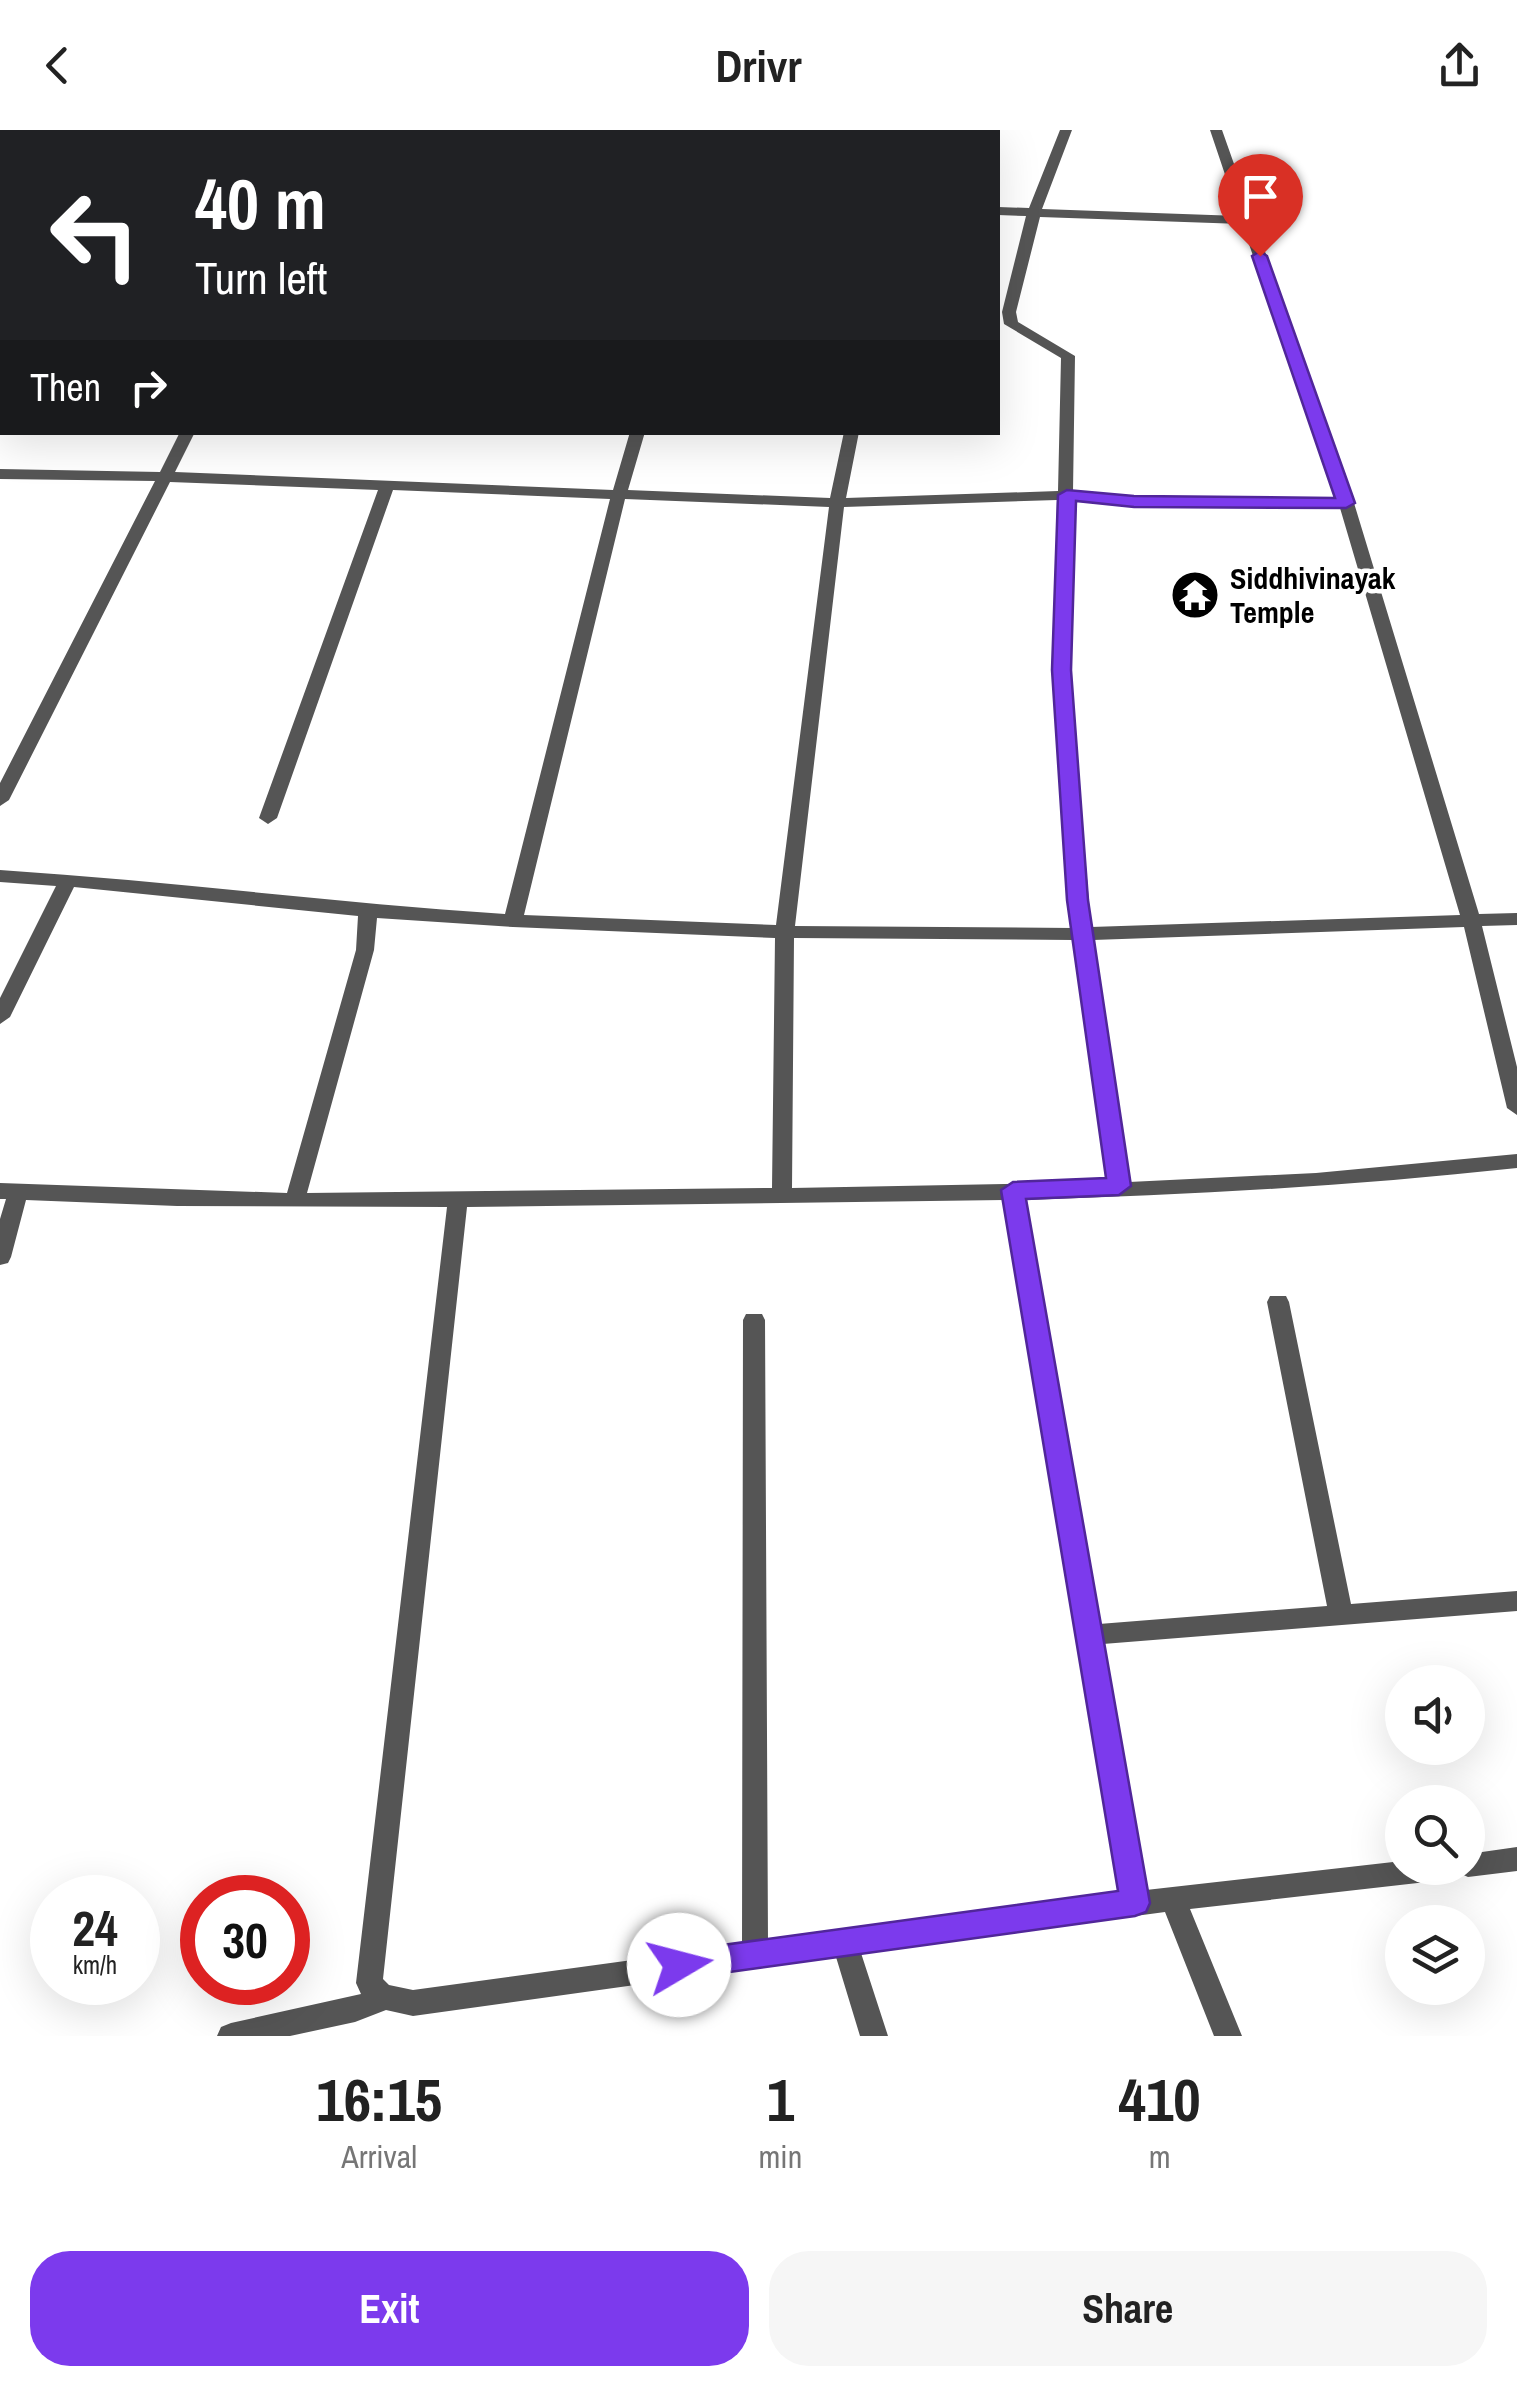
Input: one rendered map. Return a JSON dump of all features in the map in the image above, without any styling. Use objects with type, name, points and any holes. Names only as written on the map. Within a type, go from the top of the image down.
[{"type":"street","points":[[1066,130],[1034,212],[1009,312],[1011,324],[1068,356],[1062,670],[1082,934],[1119,1186]]},
{"type":"street","points":[[1216,130],[1346,503],[1472,923],[1517,1108]]},
{"type":"street","points":[[1000,211],[1247,220]]},
{"type":"street","points":[[0,800],[187,435]]},
{"type":"street","points":[[513,921],[637,435]]},
{"type":"street","points":[[782,1195],[785,932],[837,503],[851,435]]},
{"type":"street","points":[[0,474],[837,503],[1067,495],[1134,501],[1346,503]]},
{"type":"street","points":[[268,818],[386,485]]},
{"type":"street","points":[[0,876],[134,885],[368,911],[785,932],[1082,934],[1517,919]]},
{"type":"street","points":[[0,1017],[67,883]]},
{"type":"street","points":[[296,1200],[365,950],[368,911]]},
{"type":"street","points":[[0,1258],[9,1192],[162,1201],[782,1195],[1397,1176],[1517,1161]]},
{"type":"street","points":[[1013,1190],[1135,1903]]},
{"type":"street","points":[[458,1198],[370,1982],[374,1991],[413,2004],[844,1941],[1385,1875]]},
{"type":"street","points":[[1278,1302],[1341,1614]]},
{"type":"street","points":[[754,1320],[755,1954]]},
{"type":"street","points":[[1090,1635],[1517,1601]]},
{"type":"street","points":[[1485,1862],[1517,1858]]},
{"type":"street","points":[[1173,1900],[1228,2036]]},
{"type":"street","points":[[844,1941],[874,2036]]},
{"type":"street","points":[[231,2036],[355,2009],[386,1998]]},
{"type":"place","name":"Siddhivinayak Temple","points":[[1195,595]]},
{"type":"route","points":[[679,1965],[1135,1903],[1013,1190],[1119,1186],[1078,900],[1062,670],[1067,495],[1134,501],[1346,503],[1260,256]]}]
